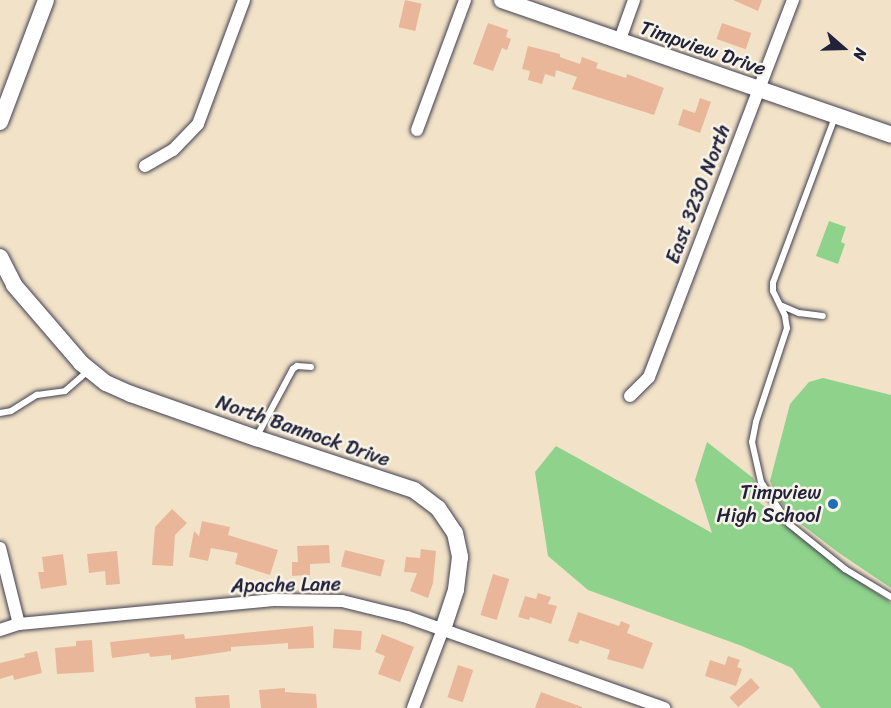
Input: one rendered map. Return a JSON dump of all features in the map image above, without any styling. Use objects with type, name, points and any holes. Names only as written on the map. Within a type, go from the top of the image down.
[{"type":"street","points":[[0,122],[46,0]]},
{"type":"street","points":[[144,166],[173,150],[198,124],[244,0]]},
{"type":"street","points":[[417,130],[465,0]]},
{"type":"street","name":"Timpview Drive","points":[[502,0],[891,134]]},
{"type":"street","points":[[620,42],[634,0]]},
{"type":"street","name":"East 3230 North","points":[[630,396],[649,377],[793,0]]},
{"type":"street","name":"North Bannock Drive","points":[[0,257],[14,285],[89,370],[106,383],[256,438],[414,490],[438,508],[454,533],[460,557],[456,590],[413,708]]},
{"type":"street","points":[[0,548],[19,624]]},
{"type":"street","name":"Apache Lane","points":[[0,630],[19,624],[274,600],[342,601],[372,607],[443,629],[664,708]]},
{"type":"lane","points":[[835,116],[773,283],[773,291],[788,328],[756,422],[752,442],[761,482],[789,524],[845,569],[891,597]]},
{"type":"lane","points":[[779,305],[799,314],[823,316]]},
{"type":"lane","points":[[256,438],[292,369],[297,366],[311,367]]},
{"type":"lane","points":[[0,413],[11,411],[37,395],[65,391],[89,370]]},
{"type":"green space","points":[[829,221],[846,227],[841,242],[845,244],[838,264],[816,256]]},
{"type":"green space","name":"Timpview High School","points":[[823,378],[891,395],[891,588],[839,553],[792,517],[780,501],[770,481],[790,404],[809,382]]},
{"type":"green space","points":[[707,442],[753,478],[759,490],[758,501],[842,570],[891,603],[891,708],[821,708],[792,668],[742,646],[588,590],[548,556],[535,472],[556,446],[712,533],[695,480]]},
{"type":"building","points":[[405,0],[422,4],[415,31],[399,27]]},
{"type":"building","points":[[733,0],[762,0],[758,11]]},
{"type":"building","points":[[488,23],[508,30],[506,37],[511,39],[507,50],[502,48],[493,71],[473,64]]},
{"type":"building","points":[[722,23],[751,33],[746,49],[716,39]]},
{"type":"building","points":[[528,46],[560,54],[560,57],[580,64],[582,57],[598,63],[596,68],[626,78],[627,74],[664,88],[654,115],[572,89],[577,77],[556,70],[555,77],[545,74],[542,84],[528,80],[530,71],[522,69]]},
{"type":"building","points":[[700,98],[711,102],[700,133],[678,125],[683,109],[695,113]]},
{"type":"building","points":[[172,509],[187,523],[175,535],[173,566],[152,565],[155,527]]},
{"type":"building","points":[[202,521],[230,527],[228,535],[278,550],[270,575],[235,564],[238,553],[211,548],[208,561],[189,557],[194,531],[199,536]]},
{"type":"building","points":[[329,545],[330,563],[310,564],[310,575],[292,576],[292,562],[298,562],[297,546]]},
{"type":"building","points":[[421,549],[436,551],[433,583],[428,598],[410,591],[417,573],[404,572],[406,557],[420,558]]},
{"type":"building","points":[[345,550],[385,560],[381,576],[341,566]]},
{"type":"building","points":[[117,551],[120,584],[106,585],[105,571],[89,573],[87,554]]},
{"type":"building","points":[[63,554],[67,585],[41,589],[38,572],[44,572],[42,557]]},
{"type":"building","points":[[493,574],[509,579],[497,620],[480,615]]},
{"type":"building","points":[[538,593],[551,597],[548,604],[557,606],[551,624],[530,617],[529,620],[518,617],[525,596],[536,599]]},
{"type":"building","points":[[578,612],[619,626],[621,621],[630,625],[627,633],[653,643],[643,669],[607,659],[610,650],[580,640],[578,644],[568,641]]},
{"type":"building","points":[[313,626],[314,648],[288,649],[288,643],[231,647],[231,651],[171,660],[171,655],[150,657],[149,653],[112,658],[110,642],[184,634],[185,639]]},
{"type":"building","points":[[334,629],[362,631],[361,650],[333,648]]},
{"type":"building","points":[[382,634],[414,647],[400,682],[378,674],[385,656],[375,652]]},
{"type":"building","points":[[92,640],[94,672],[57,674],[55,648],[76,646],[76,641]]},
{"type":"building","points":[[37,651],[42,673],[14,680],[13,675],[0,679],[0,663],[25,657],[24,654]]},
{"type":"building","points":[[728,656],[740,660],[737,667],[742,669],[736,686],[705,676],[710,660],[725,665]]},
{"type":"building","points":[[458,665],[473,670],[463,702],[447,697]]},
{"type":"building","points":[[751,678],[760,688],[738,707],[729,697]]},
{"type":"building","points":[[285,688],[285,692],[316,694],[317,708],[261,708],[259,690]]},
{"type":"building","points":[[541,692],[582,707],[582,708],[535,708]]},
{"type":"building","points":[[229,695],[230,708],[196,708],[195,697]]},
{"type":"place","name":"Timpview High School","points":[[833,504]]}]
